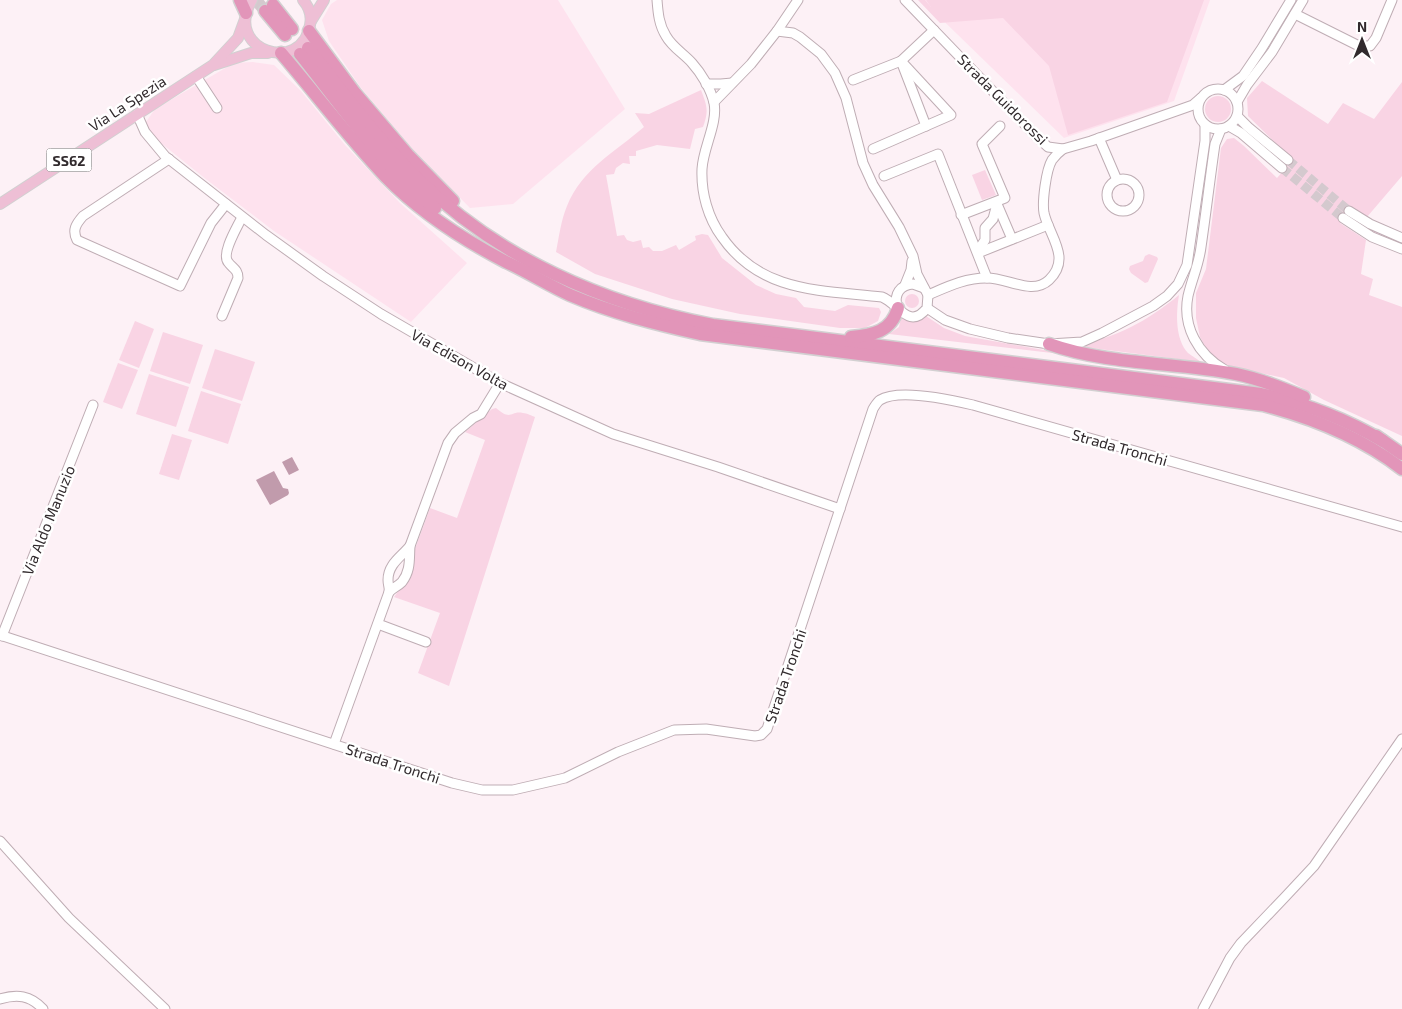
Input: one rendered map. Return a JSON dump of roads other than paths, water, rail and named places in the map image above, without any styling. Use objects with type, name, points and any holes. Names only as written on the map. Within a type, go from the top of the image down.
[{"type":"highway","points":[[240,0],[246,16]]},
{"type":"highway","points":[[269,8],[288,32]]},
{"type":"highway","points":[[310,27],[356,92],[408,155],[478,224],[486,235]]},
{"type":"highway","points":[[507,262],[482,245],[432,205],[407,182],[378,151],[304,51],[416,177],[446,205],[486,235],[550,272],[618,301],[689,320],[763,331],[1261,394],[1293,401],[1324,411],[1383,441]]},
{"type":"highway","points":[[276,53],[388,178],[454,234],[570,294],[590,302],[645,322],[700,334],[1263,405],[1323,424],[1358,441],[1402,469]]},
{"type":"highway","points":[[763,331],[850,337],[867,336],[889,326],[893,321],[897,307]]},
{"type":"highway","points":[[1049,344],[1058,349],[1234,374],[1260,380],[1355,419],[1402,454]]},
{"type":"main road","name":"Via La Spezia","points":[[0,204],[213,65],[238,38],[252,0]]},
{"type":"main road","points":[[303,0],[310,12],[310,27]]},
{"type":"main road","name":"Via La Spezia","points":[[213,65],[251,53],[290,51],[305,40],[324,0]]},
{"type":"main road","points":[[246,16],[246,28],[255,44],[276,53]]},
{"type":"street","points":[[657,0],[660,24],[667,38],[693,64],[706,84],[714,102],[714,118],[704,158],[703,182],[706,202],[714,227],[728,246],[755,271],[783,283],[882,297],[892,302],[904,315],[909,316],[919,315],[927,308]]},
{"type":"street","points":[[714,102],[751,64],[798,0]]},
{"type":"street","name":"Strada Guidorossi","points":[[906,0],[1048,147],[1062,149],[1099,138],[1193,105],[1201,98]]},
{"type":"street","points":[[1224,90],[1243,76],[1291,0]]},
{"type":"street","points":[[1234,374],[1218,366],[1202,352],[1192,336],[1187,313],[1189,293],[1201,250],[1215,146],[1225,128],[1237,116],[1238,102],[1247,85],[1272,52],[1303,0]]},
{"type":"street","points":[[1295,14],[1359,46],[1370,46],[1376,38],[1392,0]]},
{"type":"street","points":[[787,17],[793,32],[821,54],[835,73],[846,98],[863,163],[873,185],[899,227],[913,256],[917,274],[926,292],[927,308]]},
{"type":"street","points":[[853,80],[901,61],[934,30]]},
{"type":"street","points":[[777,31],[793,32]]},
{"type":"street","points":[[873,149],[951,115],[901,61]]},
{"type":"street","points":[[901,61],[926,126]]},
{"type":"street","points":[[196,76],[217,108]]},
{"type":"street","points":[[706,84],[732,83]]},
{"type":"street","points":[[1238,102],[1224,90],[1211,90],[1201,98],[1198,110],[1199,115],[1205,125],[1210,128],[1225,128],[1241,133],[1282,168]]},
{"type":"street","name":"Strada Guidorossi","points":[[1175,111],[1199,115]]},
{"type":"street","name":"Via Edison Volta","points":[[137,114],[145,132],[169,159],[242,217],[323,276],[381,314],[500,383],[613,434],[718,467],[840,509]]},
{"type":"street","points":[[1237,116],[1246,126],[1288,160]]},
{"type":"street","points":[[927,308],[945,320],[970,329],[1049,344],[1082,342],[1153,306],[1167,296],[1178,284],[1187,265],[1205,142],[1205,125]]},
{"type":"street","points":[[961,215],[1004,198],[982,144],[1000,126]]},
{"type":"street","points":[[1099,138],[1118,180]]},
{"type":"street","points":[[926,292],[966,280],[987,278],[1014,282],[1028,287],[1040,286],[1049,280],[1055,272],[1059,259],[1059,248],[1048,224],[1043,200],[1050,164],[1062,149]]},
{"type":"street","points":[[884,176],[938,154],[987,278]]},
{"type":"street","points":[[169,159],[83,216],[76,223],[74,230],[77,240],[180,286],[211,223],[226,204]]},
{"type":"street","points":[[997,202],[1012,239]]},
{"type":"street","points":[[978,253],[985,240],[985,228],[993,219],[997,202]]},
{"type":"street","points":[[1350,211],[1370,224],[1402,238]]},
{"type":"street","points":[[222,316],[238,278],[236,270],[227,261],[226,252],[242,217]]},
{"type":"street","points":[[1343,218],[1372,237],[1402,248]]},
{"type":"street","points":[[978,253],[1048,224]]},
{"type":"street","points":[[882,297],[898,292],[905,285],[911,270],[913,256]]},
{"type":"street","points":[[905,285],[917,284],[926,292]]},
{"type":"street","points":[[897,307],[896,299],[898,292]]},
{"type":"street","points":[[389,592],[401,582],[407,572],[410,563],[410,546],[449,441],[468,422],[481,414],[500,383]]},
{"type":"street","name":"Strada Tronchi","points":[[1,636],[452,783],[491,791],[514,790],[565,778],[618,752],[674,730],[706,729],[755,736],[761,735],[767,729],[872,409],[879,400],[888,397],[915,395],[972,405],[1402,527]]},
{"type":"street","name":"Via Aldo Manuzio","points":[[1,636],[93,405]]},
{"type":"street","points":[[334,744],[389,592],[390,568],[395,560],[410,546]]},
{"type":"street","points":[[378,624],[426,642]]},
{"type":"street","points":[[1203,1009],[1230,958],[1241,943],[1314,866],[1402,740]]},
{"type":"street","points":[[0,841],[69,918],[165,1009]]},
{"type":"street","points":[[0,999],[14,995],[35,1000],[42,1009]]},
{"type":"tunnel","points":[[256,0],[265,11]]},
{"type":"tunnel","points":[[1288,160],[1349,211]]},
{"type":"tunnel","points":[[1282,168],[1343,218]]}]
